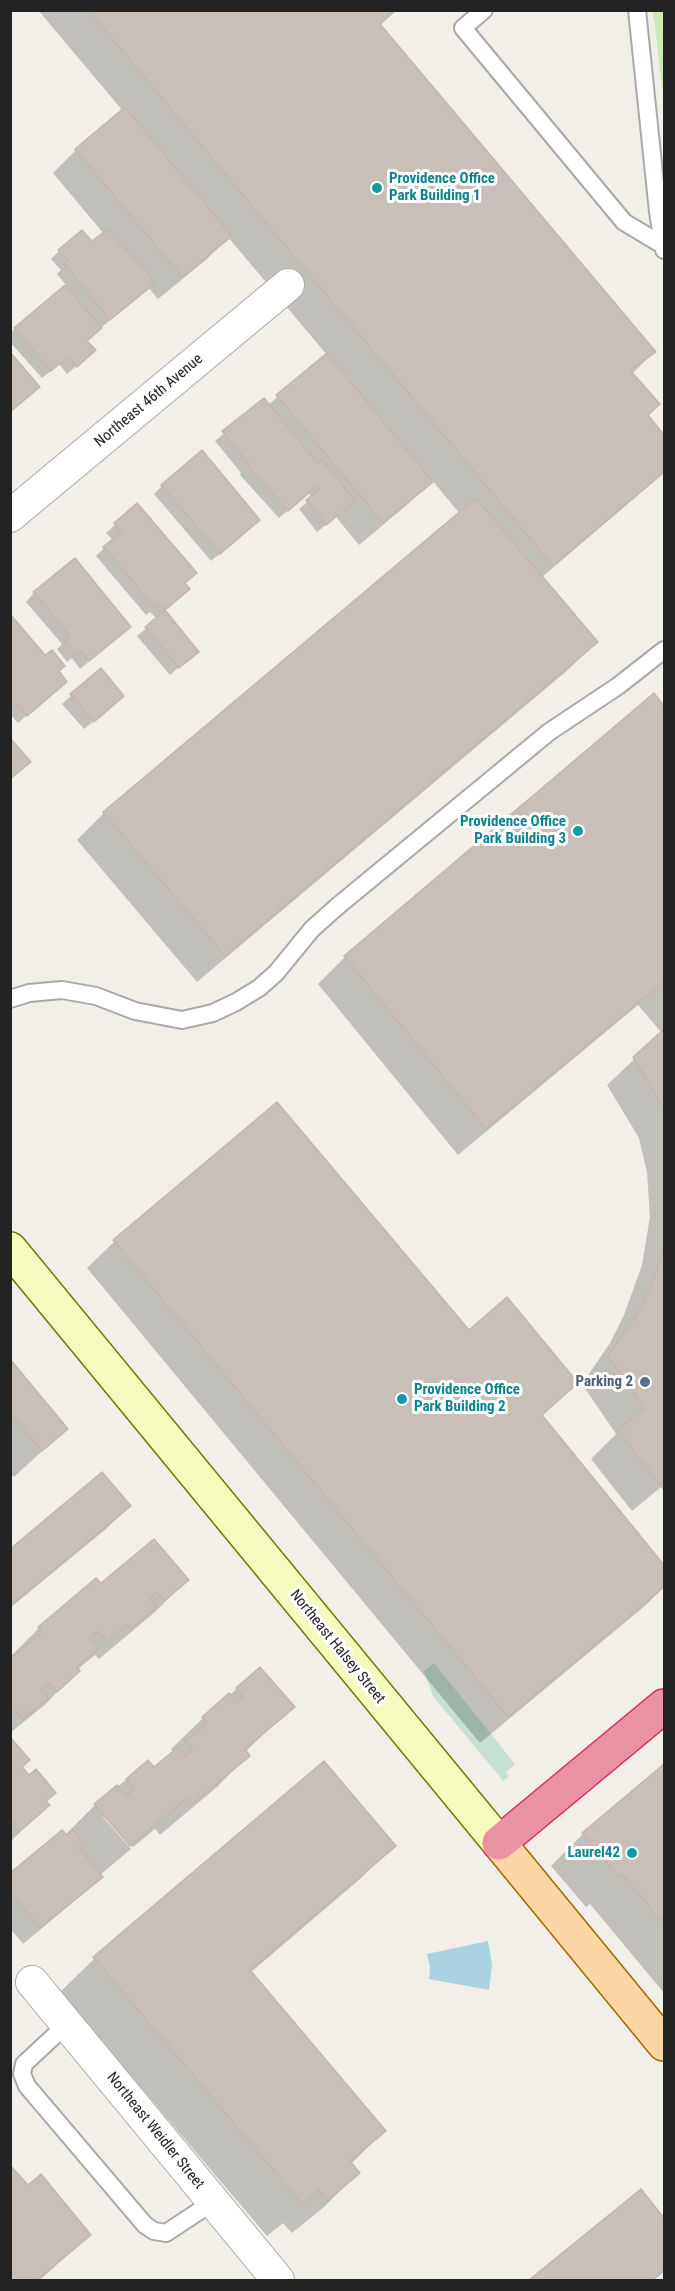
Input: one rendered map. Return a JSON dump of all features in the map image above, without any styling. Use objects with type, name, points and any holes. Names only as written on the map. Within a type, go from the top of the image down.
[{"type":"highway","points":[[499,1843],[664,1706]]},
{"type":"main road","name":"Northeast Halsey Street","points":[[10,1249],[663,2040]]},
{"type":"street","name":"Northeast 46th Avenue","points":[[10,516],[288,285]]},
{"type":"street","name":"Northeast Weidler Street","points":[[32,1982],[278,2280]]},
{"type":"lane","points":[[484,10],[463,28],[624,222],[664,248]]},
{"type":"lane","points":[[637,10],[658,212],[664,248]]},
{"type":"lane","points":[[10,999],[29,993],[62,990],[96,996],[153,1015],[182,1020],[213,1013],[236,1002],[276,974],[321,921],[540,740],[618,686],[664,650]]},
{"type":"lane","points":[[67,2024],[24,2064],[22,2074],[27,2086],[145,2225],[154,2231],[166,2233],[213,2202]]},
{"type":"green space","points":[[653,11],[664,11],[664,103]]},
{"type":"green space","points":[[434,1663],[515,1764],[506,1772],[509,1776],[503,1781],[433,1696],[424,1671]]},
{"type":"water","points":[[488,1941],[492,1965],[489,1990],[429,1979],[430,1967],[427,1954]]},
{"type":"building","name":"Providence Office Park Building 1","points":[[88,10],[396,10],[380,24],[656,352],[630,370],[660,404],[648,415],[664,435],[664,472],[553,566]]},
{"type":"building","points":[[125,107],[232,236],[182,277],[75,149]]},
{"type":"building","points":[[108,229],[154,281],[154,284],[110,320],[64,264],[68,261],[58,250],[82,230],[92,241]]},
{"type":"building","points":[[65,285],[102,328],[87,341],[96,350],[77,367],[68,357],[51,371],[14,328]]},
{"type":"building","points":[[10,352],[40,387],[10,412]]},
{"type":"building","points":[[327,353],[433,482],[383,523],[276,395]]},
{"type":"building","points":[[264,398],[318,463],[322,460],[355,501],[326,525],[306,500],[320,489],[317,486],[288,511],[247,465],[249,464],[222,431]]},
{"type":"building","points":[[202,450],[260,520],[220,554],[161,485]]},
{"type":"building","points":[[476,498],[598,642],[225,956],[103,812]]},
{"type":"building","points":[[137,503],[197,573],[185,583],[190,589],[165,610],[159,604],[155,607],[103,547],[121,532],[114,523]]},
{"type":"building","points":[[75,558],[131,627],[89,661],[81,651],[76,655],[64,640],[69,635],[33,592]]},
{"type":"building","points":[[165,610],[199,652],[179,668],[145,627]]},
{"type":"building","points":[[10,614],[45,655],[52,650],[65,666],[59,671],[67,682],[27,716],[18,705],[16,707],[10,701]]},
{"type":"building","points":[[101,668],[124,696],[94,722],[70,694]]},
{"type":"building","name":"Providence Office Park Building 3","points":[[654,693],[664,706],[664,981],[486,1129],[344,956]]},
{"type":"building","points":[[10,738],[31,762],[10,779]]},
{"type":"building","points":[[664,1029],[664,1109],[633,1057]]},
{"type":"building","name":"Providence Office Park Building 2","points":[[277,1102],[469,1330],[507,1297],[578,1383],[542,1415],[664,1565],[664,1587],[508,1717],[113,1240]]},
{"type":"building","name":"Parking 2","points":[[664,1248],[664,1481],[660,1485],[618,1430],[644,1408],[608,1356],[637,1314],[651,1287]]},
{"type":"building","points":[[10,1359],[68,1429],[42,1451],[10,1413]]},
{"type":"building","points":[[102,1472],[131,1506],[10,1606],[10,1549]]},
{"type":"building","points":[[154,1539],[189,1580],[164,1601],[157,1592],[150,1598],[157,1607],[131,1629],[128,1624],[107,1642],[98,1631],[90,1638],[99,1648],[77,1667],[80,1671],[57,1692],[49,1683],[41,1689],[48,1698],[23,1719],[10,1705],[10,1659],[42,1632],[38,1627],[96,1578],[101,1583]]},
{"type":"building","points":[[260,1667],[295,1707],[245,1749],[250,1756],[192,1804],[187,1798],[130,1846],[94,1804],[117,1785],[126,1796],[134,1789],[126,1779],[148,1760],[154,1767],[178,1747],[186,1756],[193,1750],[185,1741],[207,1723],[202,1717],[229,1693],[237,1702],[243,1697],[236,1688]]},
{"type":"building","points":[[10,1737],[30,1760],[22,1767],[29,1775],[36,1769],[56,1793],[46,1801],[50,1805],[19,1832],[13,1825],[16,1823],[10,1817]]},
{"type":"building","points":[[324,1761],[396,1846],[250,1970],[386,2131],[350,2161],[360,2173],[327,2201],[318,2190],[302,2204],[93,1957]]},
{"type":"building","name":"Laurel42","points":[[664,1764],[664,1924],[622,1874],[619,1877],[582,1833]]},
{"type":"building","points":[[62,1830],[67,1835],[73,1830],[84,1843],[79,1848],[103,1877],[40,1928],[10,1892],[10,1873]]},
{"type":"building","points":[[10,2165],[28,2185],[41,2174],[91,2235],[37,2280],[10,2280]]},
{"type":"building","points":[[641,2189],[664,2218],[664,2270],[651,2280],[529,2280]]},
{"type":"place","name":"Providence Office Park Building 1","points":[[377,188]]},
{"type":"place","name":"Providence Office Park Building 3","points":[[578,831]]},
{"type":"place","name":"Parking 2","points":[[645,1382]]},
{"type":"place","name":"Providence Office Park Building 2","points":[[402,1399]]},
{"type":"place","name":"Laurel42","points":[[632,1853]]}]
